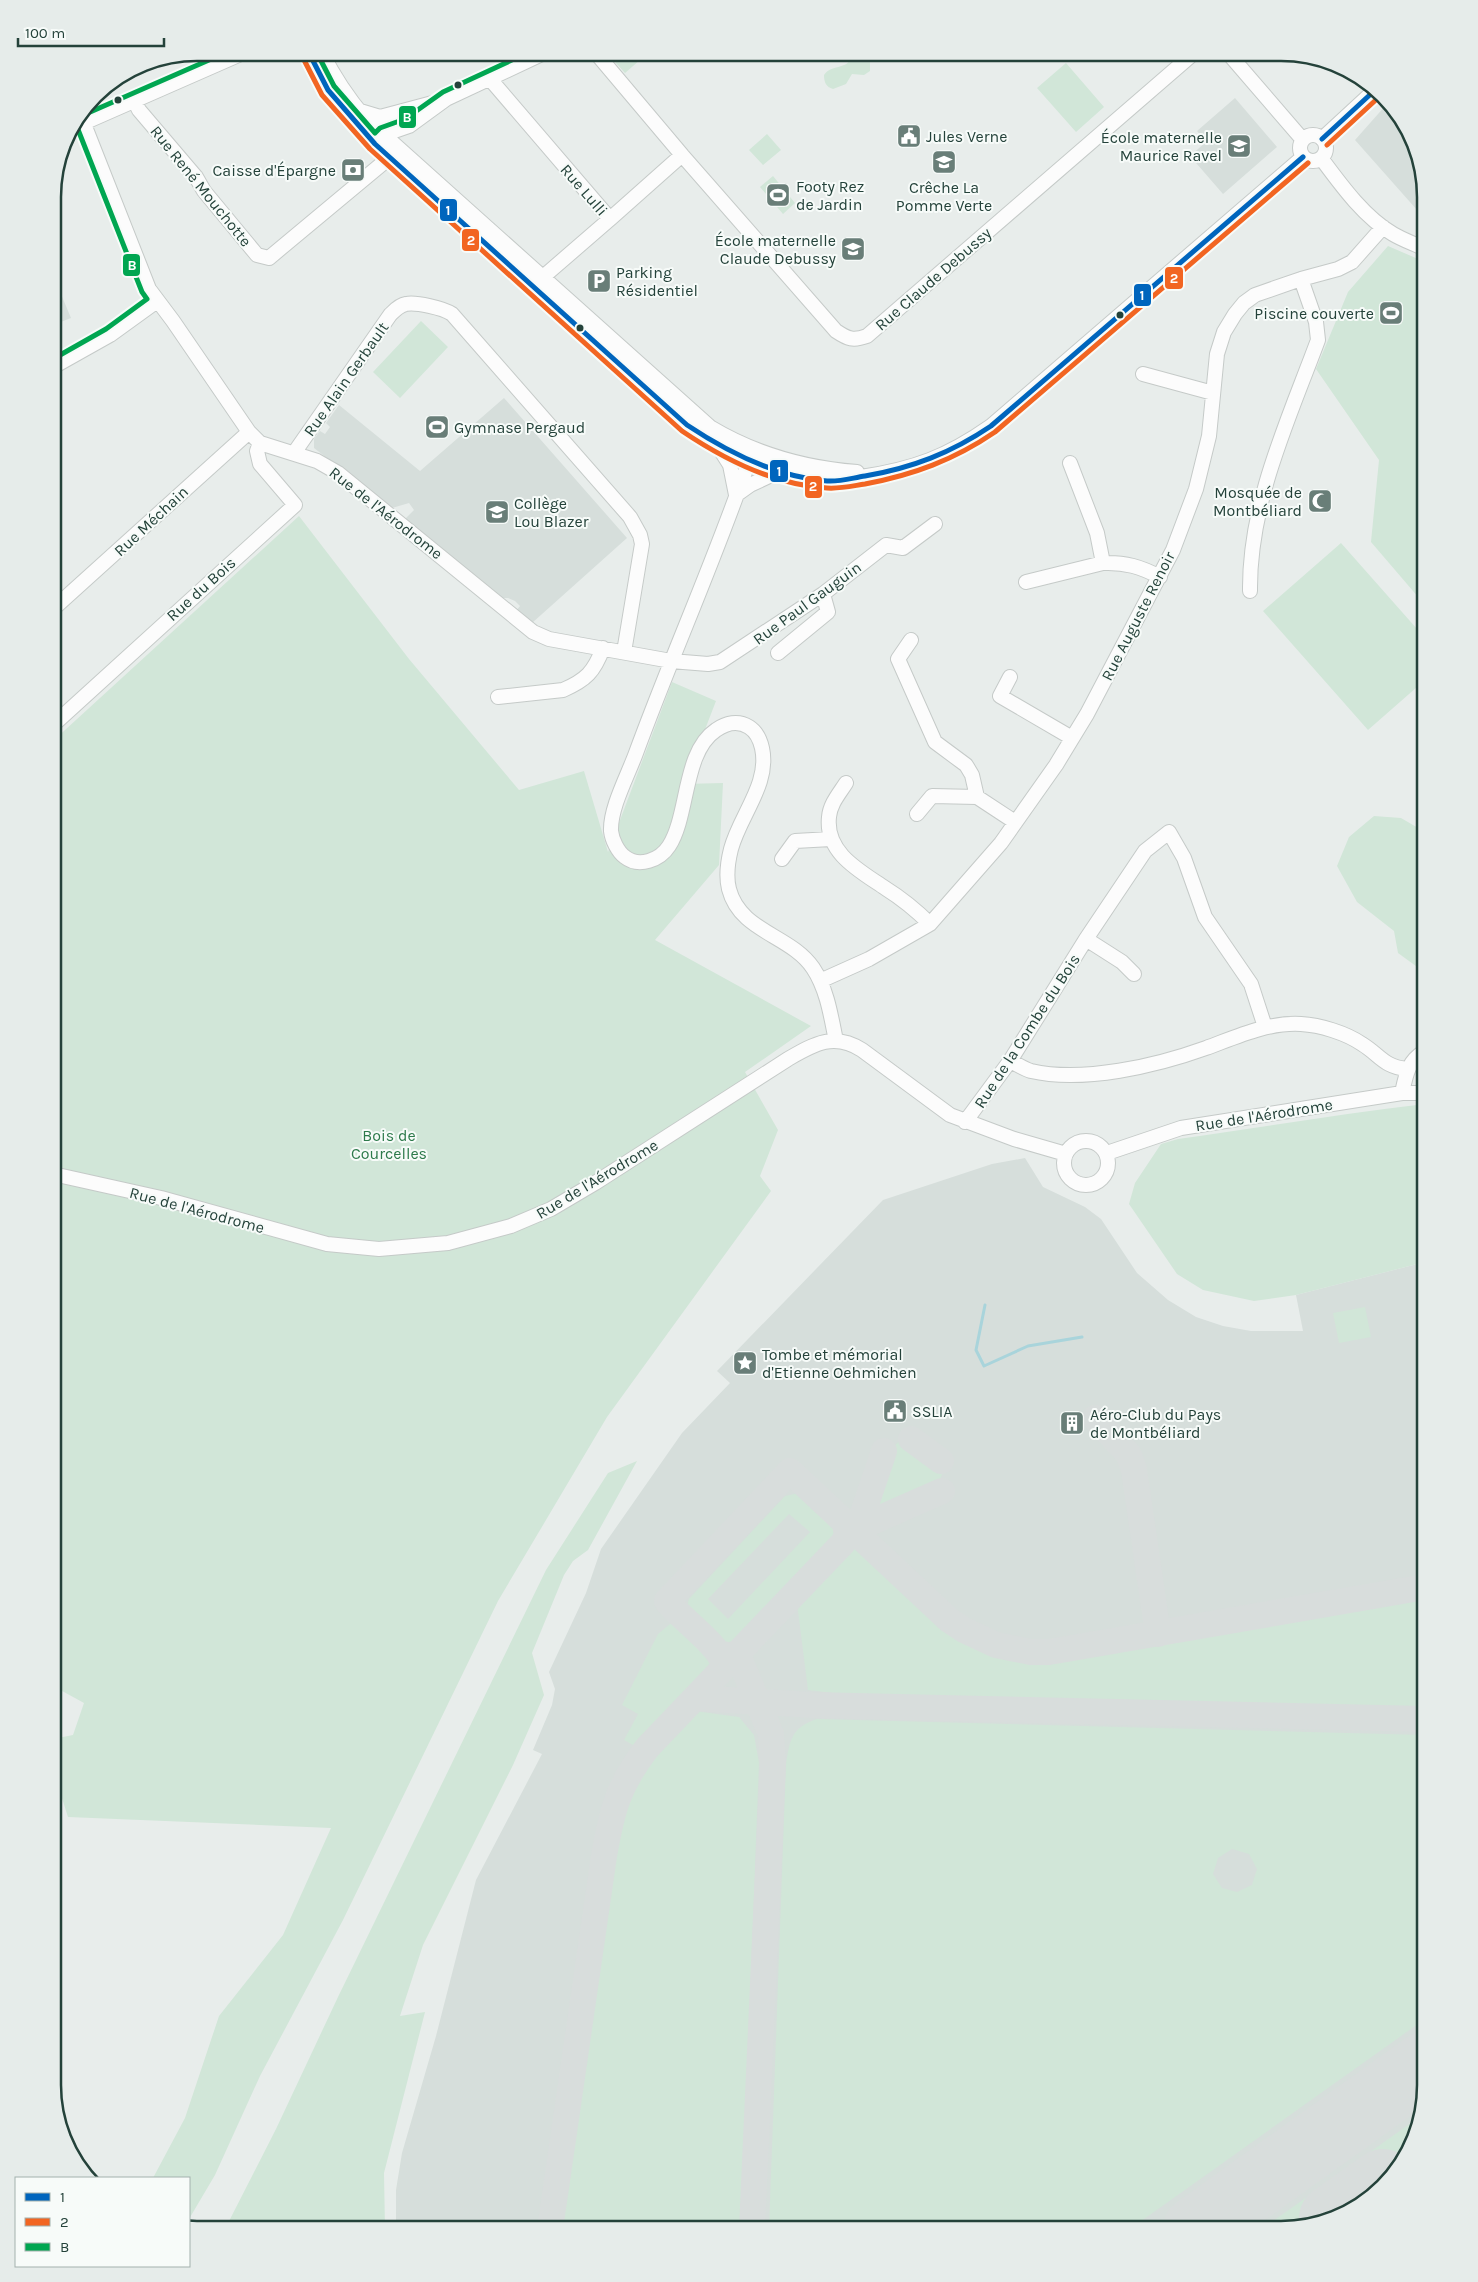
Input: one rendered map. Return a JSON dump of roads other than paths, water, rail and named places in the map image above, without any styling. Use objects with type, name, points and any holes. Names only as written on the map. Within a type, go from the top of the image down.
[{"type":"street","points":[[82,124],[221,62]]},
{"type":"street","points":[[312,62],[340,106],[379,140],[409,158],[710,427],[780,471],[806,479],[830,482],[912,468],[963,446],[991,426],[1303,157]]},
{"type":"street","points":[[327,62],[332,73],[360,111],[390,158],[687,425],[715,443],[751,454],[830,470],[881,474]]},
{"type":"street","points":[[379,140],[410,126],[446,100],[525,62]]},
{"type":"street","name":"Rue Claude Debussy","points":[[604,62],[836,331],[847,339],[855,340],[867,336],[1184,62]]},
{"type":"street","points":[[1236,62],[1303,140]]},
{"type":"street","name":"Rue Lulli","points":[[490,79],[610,219],[686,159]]},
{"type":"street","points":[[1322,139],[1370,94]]},
{"type":"street","points":[[360,111],[380,117],[427,103],[446,100]]},
{"type":"street","name":"Rue René Mouchotte","points":[[135,102],[257,255],[269,258],[390,158]]},
{"type":"street","points":[[379,140],[395,114]]},
{"type":"street","points":[[409,158],[406,139],[410,126]]},
{"type":"street","points":[[79,129],[149,289],[249,432],[260,444]]},
{"type":"street","points":[[1303,157],[1300,146],[1303,140],[1310,136],[1322,139]]},
{"type":"street","points":[[1303,157],[1314,161],[1321,158],[1325,151],[1322,139]]},
{"type":"street","points":[[1321,158],[1364,210],[1394,235],[1417,245]]},
{"type":"street","points":[[543,277],[610,219]]},
{"type":"street","name":"Rue Auguste Renoir","points":[[820,981],[869,959],[930,924],[1001,843],[1056,765],[1087,714],[1173,550],[1196,489],[1209,436],[1218,354],[1224,332],[1234,314],[1244,303],[1255,296],[1301,279],[1338,270],[1352,262],[1383,227]]},
{"type":"street","points":[[1250,591],[1253,540],[1262,496],[1318,340],[1316,322],[1301,279]]},
{"type":"street","points":[[62,362],[110,334],[157,301]]},
{"type":"street","name":"Rue Alain Gerbault","points":[[294,453],[390,316],[399,306],[407,304],[444,309],[452,314],[630,517],[640,535],[642,544],[624,652]]},
{"type":"street","points":[[1144,374],[1213,392]]},
{"type":"street","name":"Rue Méchain","points":[[62,601],[249,432]]},
{"type":"street","points":[[715,443],[730,465],[736,495]]},
{"type":"street","name":"Rue de l'Aérodrome","points":[[260,444],[317,461],[338,473],[533,632],[549,639],[671,661]]},
{"type":"street","name":"Rue du Bois","points":[[62,717],[295,505],[260,464],[257,451],[260,444]]},
{"type":"street","points":[[751,454],[652,708],[617,805],[611,832],[622,856],[633,862],[646,862],[658,856],[669,848],[696,756],[703,740],[725,724],[736,722],[747,726],[756,733],[764,761],[761,780],[732,845],[728,862],[729,889],[744,916],[804,958],[812,967],[825,992],[836,1041]]},
{"type":"street","points":[[1070,463],[1097,533],[1103,563]]},
{"type":"street","points":[[736,495],[750,485],[780,471]]},
{"type":"street","name":"Rue Paul Gauguin","points":[[671,661],[708,664],[720,662],[823,594],[886,545],[904,548],[935,524]]},
{"type":"street","points":[[1026,582],[1103,563],[1123,562],[1145,569],[1160,577]]},
{"type":"street","points":[[778,653],[828,612],[823,594]]},
{"type":"street","points":[[911,640],[898,658],[935,742],[966,765],[972,775],[977,797]]},
{"type":"street","points":[[498,697],[563,690],[572,686],[582,680],[595,667],[603,648]]},
{"type":"street","points":[[1010,677],[1000,696],[1072,738]]},
{"type":"street","points":[[846,783],[833,802],[829,817],[831,839],[845,859],[894,894],[930,924]]},
{"type":"street","points":[[917,814],[932,796],[977,797],[1016,822]]},
{"type":"street","name":"Rue de la Combe du Bois","points":[[965,1122],[1010,1061],[1086,939],[1145,851],[1168,832],[1184,858],[1205,917],[1250,984],[1265,1027]]},
{"type":"street","points":[[782,859],[795,840],[831,839]]},
{"type":"street","name":"Rue de la Combe du Bois","points":[[1086,939],[1122,962],[1134,974]]},
{"type":"street","points":[[1010,1061],[1029,1070],[1047,1073],[1084,1074],[1140,1066],[1184,1056],[1265,1027],[1301,1024],[1331,1030],[1361,1043],[1393,1068],[1407,1069]]},
{"type":"street","name":"Rue de l'Aérodrome","points":[[61,1176],[161,1198],[326,1244],[379,1250],[448,1243],[492,1233],[550,1209],[603,1178],[788,1059],[816,1044],[836,1041],[852,1043],[939,1108],[965,1122],[1066,1154]]},
{"type":"street","points":[[1402,1093],[1407,1069],[1417,1057]]},
{"type":"street","name":"Rue de l'Aérodrome","points":[[1107,1153],[1182,1128],[1402,1093],[1417,1093]]},
{"type":"street","points":[[1083,1140],[1097,1143],[1107,1153],[1108,1168],[1105,1175],[1100,1180],[1087,1185],[1075,1182],[1066,1173],[1064,1160],[1066,1154],[1070,1148],[1083,1140]]},
{"type":"waterway","points":[[985,1305],[976,1350],[984,1366],[1028,1346],[1082,1337]]},
{"type":"place","name":"Jules Verne","points":[[909,136]]},
{"type":"place","name":"École maternelle Maurice Ravel","points":[[1239,146]]},
{"type":"place","name":"Crêche La Pomme Verte","points":[[944,162]]},
{"type":"place","name":"Caisse d'Épargne","points":[[353,170]]},
{"type":"place","name":"Footy Rez de Jardin","points":[[778,195]]},
{"type":"place","name":"École maternelle Claude Debussy","points":[[853,249]]},
{"type":"place","name":"Parking Résidentiel","points":[[599,281]]},
{"type":"place","name":"Piscine couverte","points":[[1391,313]]},
{"type":"place","name":"Gymnase Pergaud","points":[[437,427]]},
{"type":"place","name":"Mosquée de Montbéliard","points":[[1320,501]]},
{"type":"place","name":"Collège Lou Blazer","points":[[497,512]]},
{"type":"place","name":"Tombe et mémorial d'Etienne Oehmichen","points":[[745,1363]]},
{"type":"place","name":"SSLIA","points":[[895,1411]]},
{"type":"place","name":"Aéro-Club du Pays de Montbéliard","points":[[1072,1423]]},
{"type":"park label","name":"Bois de Courcelles","points":[[389,1144]]}]
